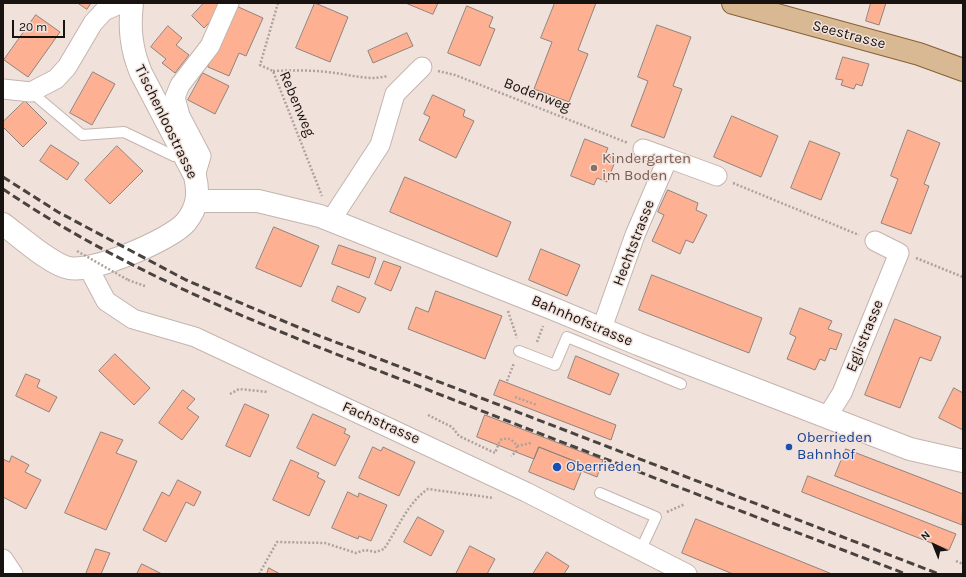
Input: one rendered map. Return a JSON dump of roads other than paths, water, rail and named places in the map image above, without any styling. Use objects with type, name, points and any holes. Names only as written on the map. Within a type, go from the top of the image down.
[{"type":"main road","name":"Seestrasse","points":[[733,3],[919,54],[963,70]]},
{"type":"street","points":[[3,89],[31,92],[56,79],[67,67],[93,23],[104,11],[122,3]]},
{"type":"street","name":"Tischenloostrasse","points":[[3,224],[57,264],[68,268],[82,259],[126,255],[166,237],[178,230],[186,221],[197,201],[198,187],[195,176],[141,73],[134,56],[130,21],[132,3]]},
{"type":"street","points":[[195,176],[200,156],[180,116],[175,97],[180,85],[210,46],[230,3]]},
{"type":"street","points":[[331,220],[380,144],[395,94],[422,67]]},
{"type":"street","points":[[643,149],[717,176]]},
{"type":"street","name":"Hechtstrasse","points":[[602,328],[635,235],[668,158]]},
{"type":"street","name":"Bahnhofstrasse","points":[[197,201],[258,201],[331,220],[910,449],[963,461]]},
{"type":"street","name":"Eglistrasse","points":[[827,417],[842,393],[905,255],[875,241]]},
{"type":"street","name":"Fachstrasse","points":[[82,259],[106,301],[133,319],[195,337],[422,441],[641,549],[687,574]]},
{"type":"street","points":[[3,559],[13,574]]},
{"type":"lane","points":[[31,92],[82,135],[124,132],[174,156],[183,152]]},
{"type":"lane","points":[[519,351],[555,366],[567,337],[681,384]]},
{"type":"lane","points":[[600,493],[656,517],[641,549]]},
{"type":"railway","points":[[3,177],[58,212],[186,280],[312,333],[939,574]]},
{"type":"railway","points":[[3,189],[53,221],[104,250],[157,277],[266,326],[906,574]]},
{"type":"place","name":"Kindergarten im Boden","points":[[594,168]]},
{"type":"place","name":"Oberrieden Bahnhof","points":[[789,447]]},
{"type":"place","name":"Oberrieden","points":[[557,467]]}]
